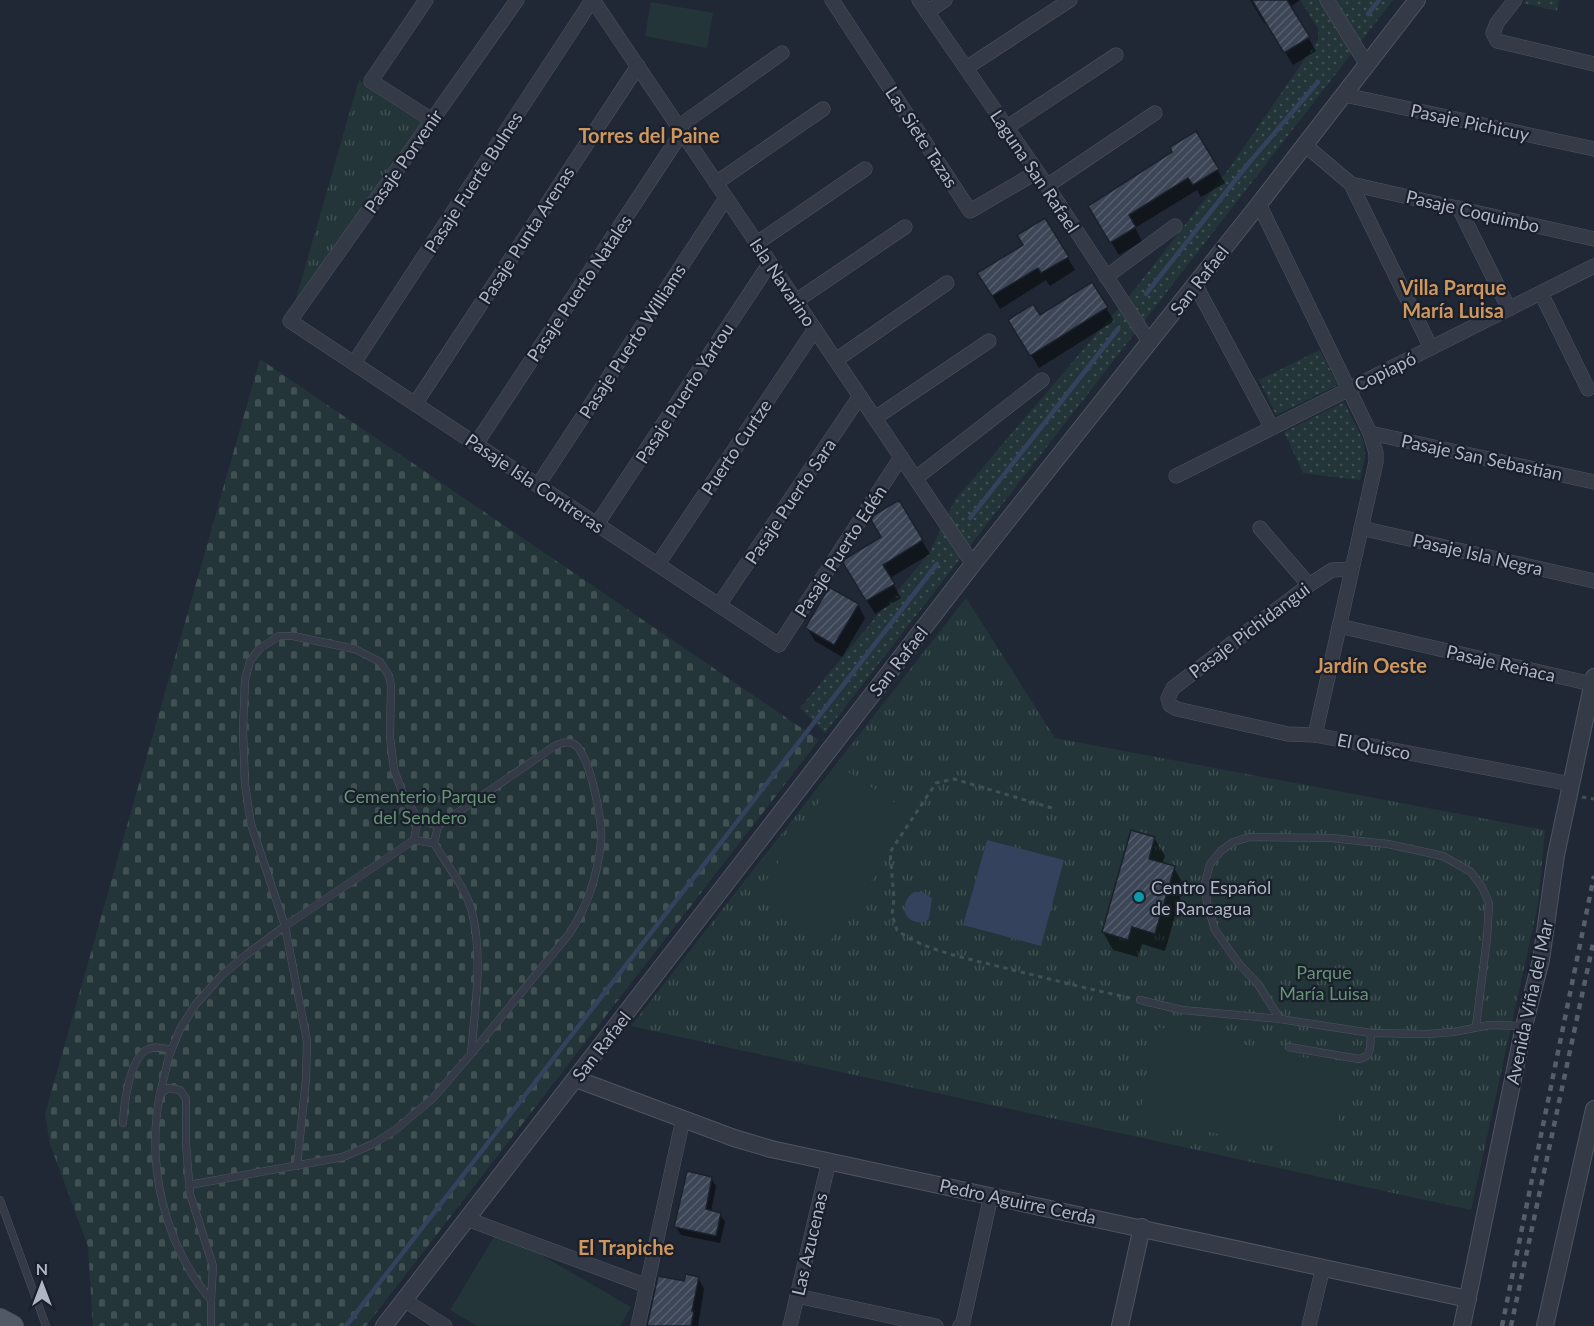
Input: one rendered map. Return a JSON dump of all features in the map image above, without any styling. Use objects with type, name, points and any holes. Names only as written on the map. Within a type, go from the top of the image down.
[{"type":"main road","points":[[0,1319],[13,1326]]},
{"type":"street","points":[[426,0],[371,81],[432,120]]},
{"type":"street","name":"Pasaje Porvenir","points":[[290,321],[517,0]]},
{"type":"street","name":"Las Siete Tazas","points":[[832,0],[970,211],[1037,172]]},
{"type":"street","points":[[923,6],[945,0]]},
{"type":"street","points":[[966,68],[1070,0]]},
{"type":"street","points":[[1327,0],[1367,65]]},
{"type":"street","name":"San Rafael","points":[[384,1326],[973,564],[1150,343],[1417,0]]},
{"type":"street","points":[[1515,0],[1492,33],[1497,41],[1594,64]]},
{"type":"street","name":"Isla Navarino","points":[[597,2],[680,130],[973,564]]},
{"type":"street","name":"Pasaje Fuerte Bulnes","points":[[354,363],[597,2]]},
{"type":"street","name":"Laguna San Rafael","points":[[923,6],[1047,186],[1150,343]]},
{"type":"street","points":[[680,130],[782,53]]},
{"type":"street","points":[[1006,128],[1116,55]]},
{"type":"street","name":"Pasaje Punta Arenas","points":[[415,404],[638,66]]},
{"type":"street","name":"Pasaje Pichicuy","points":[[1345,94],[1594,149]]},
{"type":"street","points":[[716,183],[823,109]]},
{"type":"street","points":[[1047,186],[1155,113]]},
{"type":"street","name":"Pasaje Puerto Natales","points":[[476,444],[680,130]]},
{"type":"street","points":[[1305,145],[1351,184],[1431,348]]},
{"type":"street","points":[[757,243],[865,170]]},
{"type":"street","name":"Pasaje Coquimbo","points":[[1351,184],[1594,239]]},
{"type":"street","name":"Pasaje Puerto Williams","points":[[538,485],[726,198]]},
{"type":"street","points":[[1259,204],[1370,433],[1376,453],[1376,462],[1315,735]]},
{"type":"street","points":[[1459,208],[1509,309]]},
{"type":"street","points":[[1106,277],[1175,226]]},
{"type":"street","points":[[796,301],[905,227]]},
{"type":"street","name":"Pasaje Puerto Yartou","points":[[597,524],[770,262]]},
{"type":"street","name":"Copiapó","points":[[1176,476],[1594,266]]},
{"type":"street","points":[[836,360],[947,283]]},
{"type":"street","points":[[1196,284],[1272,428]]},
{"type":"street","points":[[1541,293],[1588,389]]},
{"type":"street","name":"Pasaje Isla Contreras","points":[[290,321],[779,645]]},
{"type":"street","name":"Puerto Curtze","points":[[658,564],[815,329]]},
{"type":"street","points":[[875,418],[989,341]]},
{"type":"street","points":[[916,478],[1042,380]]},
{"type":"street","name":"Pasaje Puerto Sara","points":[[719,605],[860,396]]},
{"type":"street","name":"Pasaje San Sebastian","points":[[1370,433],[1594,482]]},
{"type":"street","name":"Pasaje Puerto Edén","points":[[779,645],[901,457]]},
{"type":"street","points":[[1260,528],[1309,585]]},
{"type":"street","name":"Pasaje Isla Negra","points":[[1361,528],[1594,581]]},
{"type":"street","name":"Pasaje Pichidangui","points":[[1177,709],[1168,702],[1168,694],[1173,688],[1309,585],[1332,570],[1351,569]]},
{"type":"street","name":"Pasaje Reñaca","points":[[1339,626],[1593,681]]},
{"type":"street","name":"Avenida Viña del Mar","points":[[1462,1326],[1524,1026],[1541,960],[1551,880],[1593,681]]},
{"type":"street","name":"El Quisco","points":[[1177,709],[1288,734],[1315,735],[1571,784]]},
{"type":"street","name":"Pedro Aguirre Cerda","points":[[576,1079],[750,1143],[1468,1299]]},
{"type":"street","points":[[1545,1326],[1591,1133],[1594,1109]]},
{"type":"street","points":[[638,1326],[682,1119]]},
{"type":"street","name":"Las Azucenas","points":[[790,1326],[829,1161]]},
{"type":"street","points":[[960,1326],[963,1322],[991,1196]]},
{"type":"street","points":[[467,1219],[647,1286]]},
{"type":"street","points":[[1120,1326],[1142,1227]]},
{"type":"street","points":[[1309,1326],[1323,1267]]},
{"type":"street","points":[[797,1296],[936,1326]]},
{"type":"street","points":[[404,1300],[445,1326]]},
{"type":"lane","points":[[297,1167],[308,1041],[285,926],[251,824],[245,785],[243,730],[245,680],[250,661],[266,643],[279,636],[293,636],[355,649],[380,662],[389,676],[391,686],[391,760],[403,794],[418,819],[438,826]]},
{"type":"lane","points":[[189,1185],[343,1157],[385,1137],[421,1109],[471,1054],[554,954],[580,918],[596,876],[602,824],[595,790],[580,750],[574,743],[564,742],[553,747],[438,826],[434,843],[472,910],[476,979],[471,1054]]},
{"type":"lane","points":[[414,840],[418,819]]},
{"type":"lane","points":[[1280,1019],[1257,984],[1239,964],[1215,930],[1207,903],[1204,883],[1210,864],[1233,842],[1250,837],[1331,838],[1388,844],[1443,856],[1458,862],[1471,872],[1482,887],[1489,903],[1476,1026]]},
{"type":"lane","points":[[211,1300],[185,1261],[161,1198],[156,1142],[160,1094],[171,1050],[188,1016],[209,988],[234,964],[285,926],[414,840],[434,843]]},
{"type":"lane","points":[[1140,1000],[1182,1010],[1280,1019],[1371,1033],[1427,1034],[1454,1032],[1476,1026],[1524,1026]]},
{"type":"lane","points":[[1289,1047],[1359,1059],[1367,1056],[1371,1033]]},
{"type":"lane","points":[[123,1123],[126,1092],[138,1059],[142,1053],[152,1048],[171,1050]]},
{"type":"lane","points":[[160,1094],[168,1088],[173,1088],[185,1095],[189,1185],[194,1212],[212,1260],[210,1326]]},
{"type":"lane","points":[[0,1200],[46,1326]]},
{"type":"path","points":[[1052,808],[954,779],[936,783],[890,852],[894,898],[892,915],[897,930],[921,944],[972,959],[1048,980],[1140,1000]]},
{"type":"green space","points":[[1300,0],[1393,0],[825,733],[800,708],[930,552],[955,500],[1134,290],[1228,170],[1318,40],[1318,28]]},
{"type":"green space","points":[[1526,0],[1559,0],[1557,11],[1523,3]]},
{"type":"green space","points":[[651,2],[713,13],[707,48],[645,36]]},
{"type":"green space","points":[[359,80],[422,121],[295,302]]},
{"type":"green space","points":[[1320,350],[1338,385],[1276,415],[1259,380]]},
{"type":"green space","name":"Cementerio Parque del Sendero","points":[[260,359],[819,740],[366,1326],[93,1326],[88,1246],[50,1144],[45,1114]]},
{"type":"green space","points":[[1344,402],[1363,440],[1365,457],[1360,480],[1303,473],[1284,432]]},
{"type":"green space","name":"Parque María Luisa","points":[[966,598],[1055,738],[1545,830],[1538,904],[1471,1210],[631,1026]]},
{"type":"green space","points":[[842,768],[915,816],[829,943],[757,894]]},
{"type":"green space","points":[[1158,1027],[1350,1067],[1330,1158],[1139,1117]]},
{"type":"green space","points":[[498,1230],[631,1307],[620,1326],[477,1326],[450,1310]]},
{"type":"water","points":[[987,840],[1064,860],[1041,946],[963,925]]},
{"type":"water","points":[[914,892],[922,892],[932,898],[929,919],[925,922],[912,921],[905,913],[906,902]]},
{"type":"building","points":[[1252,0],[1287,0],[1310,37],[1284,53]]},
{"type":"building","points":[[1196,131],[1219,169],[1193,185],[1188,178],[1129,215],[1136,227],[1110,243],[1088,206],[1172,152],[1170,147]]},
{"type":"building","points":[[1045,218],[1069,257],[1041,273],[1038,268],[992,296],[977,273],[1023,245],[1017,235]]},
{"type":"building","points":[[1092,282],[1108,307],[1030,356],[1008,320],[1033,304],[1040,315]]},
{"type":"building","points":[[899,500],[923,540],[883,565],[895,584],[866,601],[843,563],[845,559],[881,537],[871,520],[874,515]]},
{"type":"building","points":[[829,587],[859,604],[834,645],[805,628]]},
{"type":"building","name":"Centro Español de Rancagua","points":[[1131,830],[1155,837],[1149,859],[1175,866],[1155,934],[1132,927],[1128,940],[1102,932]]},
{"type":"building","points":[[687,1171],[712,1177],[706,1209],[721,1213],[716,1236],[674,1227]]},
{"type":"building","points":[[686,1274],[699,1277],[691,1326],[647,1326],[658,1276],[684,1281]]},
{"type":"waterway","points":[[1368,14],[1379,0]]},
{"type":"waterway","points":[[1146,294],[1248,164],[1318,82]]},
{"type":"waterway","points":[[970,518],[1118,329]]},
{"type":"waterway","points":[[346,1326],[937,564]]},
{"type":"railway","points":[[1502,1326],[1594,876]]},
{"type":"railway","points":[[1511,1326],[1594,939]]},
{"type":"place","name":"Centro Español de Rancagua","points":[[1139,897]]},
{"type":"district","name":"Torres del Paine","points":[[649,135]]},
{"type":"district","name":"Villa Parque María Luisa","points":[[1453,298]]},
{"type":"district","name":"Jardín Oeste","points":[[1371,665]]},
{"type":"district","name":"El Trapiche","points":[[626,1247]]}]
